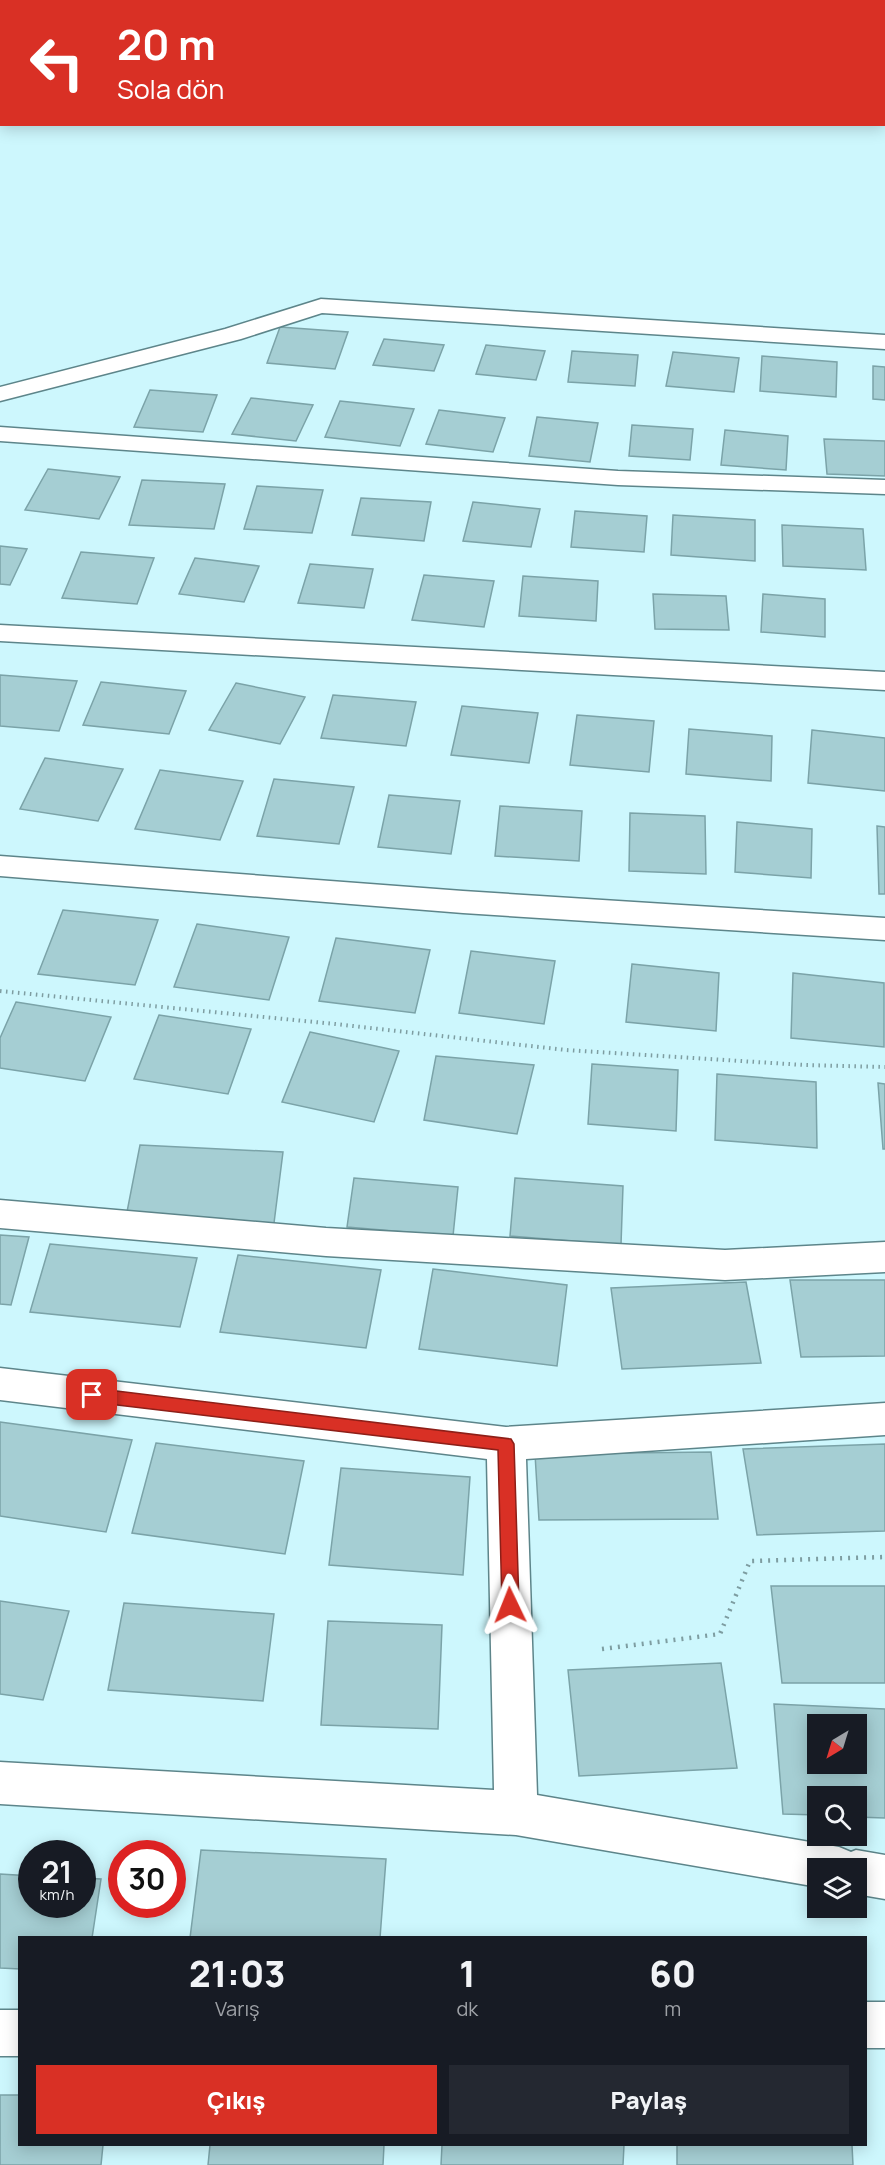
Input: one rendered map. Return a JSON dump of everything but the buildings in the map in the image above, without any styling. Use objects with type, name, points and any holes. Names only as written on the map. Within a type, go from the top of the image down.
[{"type":"street","points":[[0,394],[233,334],[321,306],[885,342]]},
{"type":"street","points":[[0,434],[618,478],[885,487]]},
{"type":"street","points":[[0,633],[885,681]]},
{"type":"street","points":[[0,866],[463,902],[885,929]]},
{"type":"street","points":[[0,1214],[326,1242],[725,1265],[885,1257]]},
{"type":"street","points":[[0,1384],[506,1444],[885,1419]]},
{"type":"street","points":[[506,1444],[516,1813]]},
{"type":"street","points":[[0,1783],[516,1813],[807,1863]]},
{"type":"street","points":[[867,1874],[885,1877]]},
{"type":"street","points":[[867,2025],[885,2025]]},
{"type":"street","points":[[0,2033],[18,2033]]},
{"type":"path","points":[[0,991],[566,1050],[885,1068]]},
{"type":"path","points":[[602,1649],[720,1634],[750,1561],[885,1557]]},
{"type":"route","points":[[92,1395],[506,1444],[510,1605]]}]
